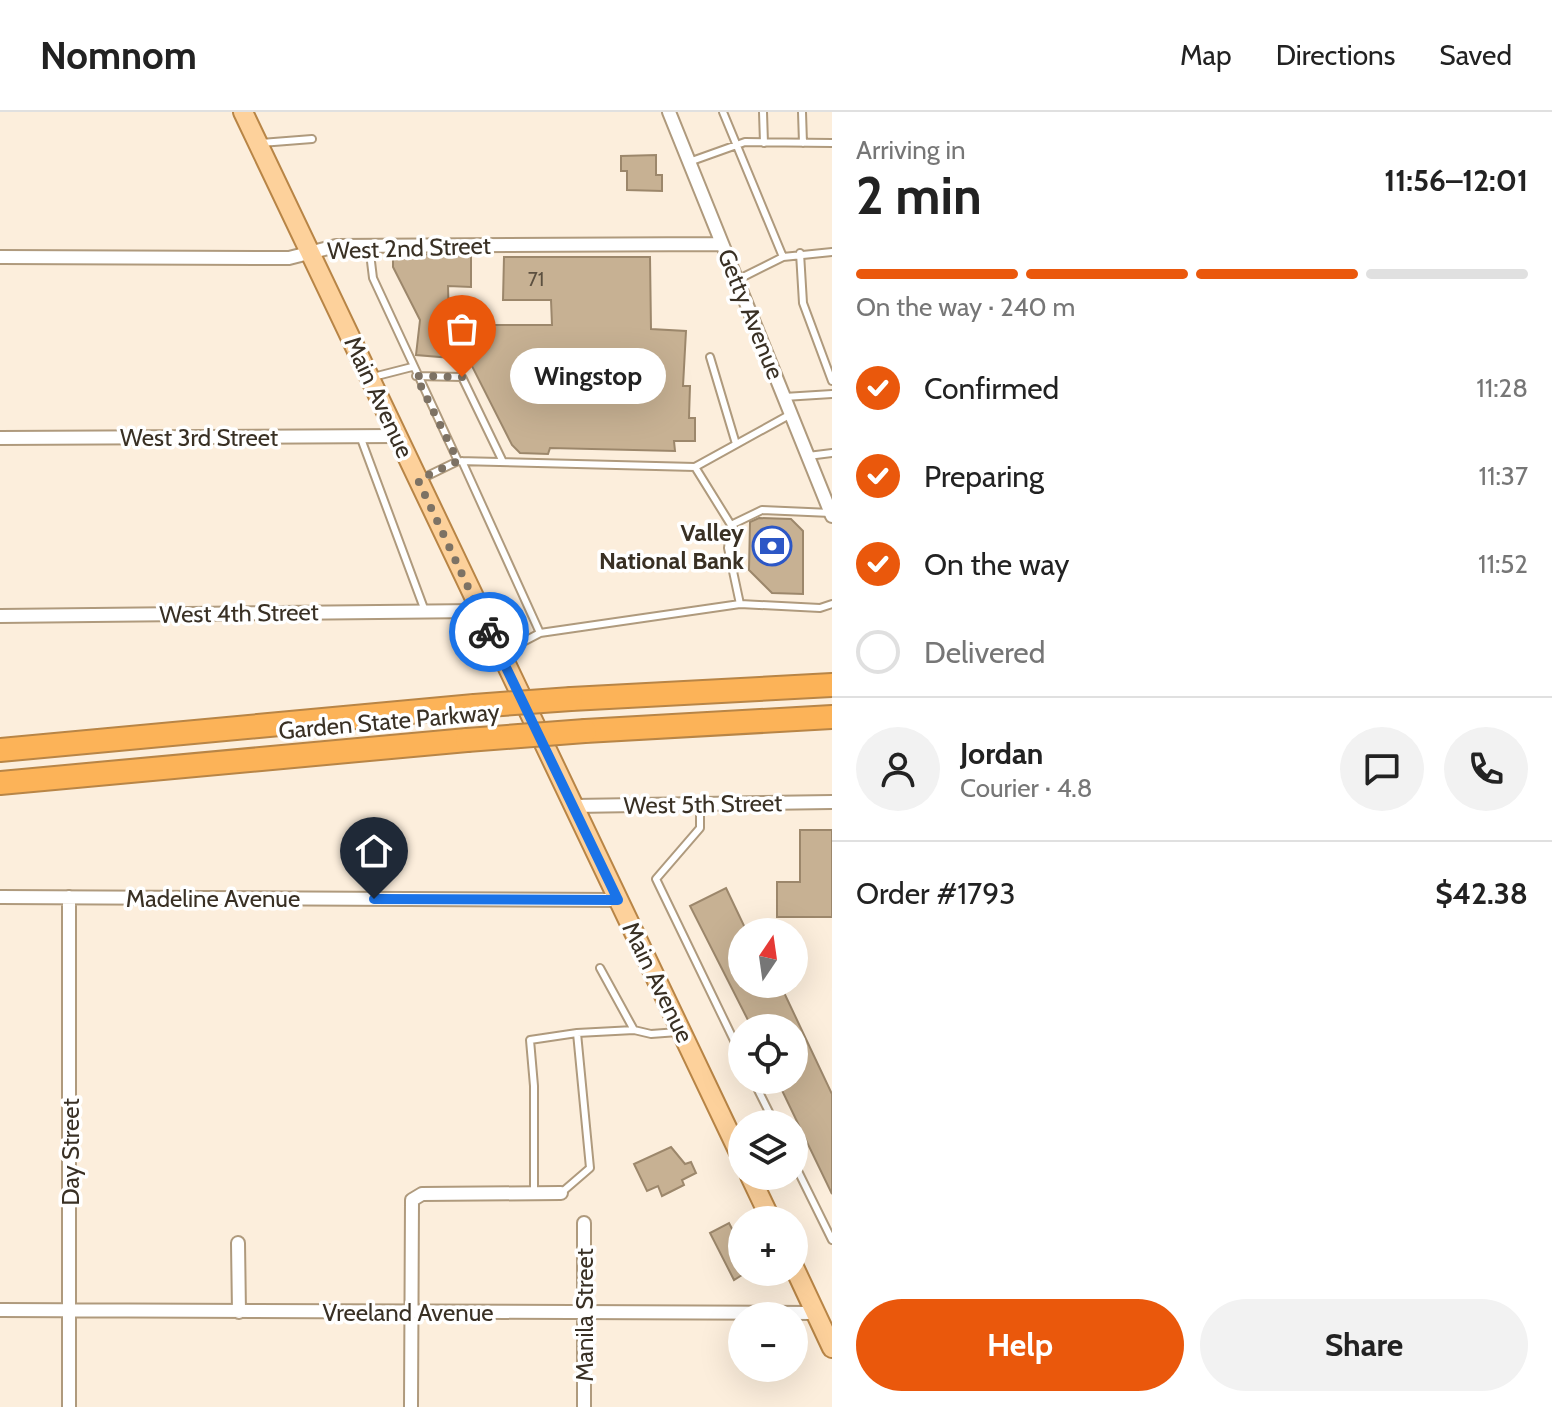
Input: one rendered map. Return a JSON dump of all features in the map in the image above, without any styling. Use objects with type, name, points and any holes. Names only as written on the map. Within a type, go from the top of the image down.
[{"type":"highway","name":"Garden State Parkway","points":[[0,750],[474,706],[832,685]]},
{"type":"highway","name":"Garden State Parkway","points":[[0,783],[467,740],[832,717]]},
{"type":"main road","name":"Main Avenue","points":[[243,112],[478,611],[501,653],[728,1130]]},
{"type":"main road","points":[[803,1286],[832,1348]]},
{"type":"street","name":"Getty Avenue","points":[[669,112],[832,515]]},
{"type":"street","name":"West 2nd Street","points":[[0,257],[289,258],[336,246],[722,244]]},
{"type":"street","name":"West 3rd Street","points":[[0,438],[397,436]]},
{"type":"street","name":"West 4th Street","points":[[0,616],[478,611]]},
{"type":"street","name":"West 5th Street","points":[[574,806],[832,802]]},
{"type":"street","name":"Madeline Avenue","points":[[0,897],[618,900]]},
{"type":"street","name":"Day Street","points":[[69,897],[69,1407]]},
{"type":"street","points":[[411,1407],[412,1200],[422,1194],[561,1193]]},
{"type":"street","name":"Manila Street","points":[[584,1223],[584,1407]]},
{"type":"street","points":[[238,1243],[239,1312]]},
{"type":"street","name":"Vreeland Avenue","points":[[0,1310],[816,1313]]},
{"type":"lane","points":[[723,112],[783,257]]},
{"type":"lane","points":[[763,112],[764,143]]},
{"type":"lane","points":[[802,112],[803,143]]},
{"type":"lane","points":[[258,144],[312,139]]},
{"type":"lane","points":[[689,162],[738,144],[832,143]]},
{"type":"lane","points":[[369,245],[373,278],[412,367],[460,461],[540,633]]},
{"type":"lane","points":[[737,280],[783,257],[832,252]]},
{"type":"lane","points":[[800,253],[803,303],[832,381]]},
{"type":"lane","points":[[710,357],[736,444]]},
{"type":"lane","points":[[370,378],[412,367]]},
{"type":"lane","points":[[416,376],[462,377],[503,462]]},
{"type":"lane","points":[[784,397],[832,394]]},
{"type":"lane","points":[[418,480],[460,461],[695,467],[791,414]]},
{"type":"lane","points":[[360,436],[425,611]]},
{"type":"lane","points":[[808,456],[832,453]]},
{"type":"lane","points":[[695,467],[731,525],[728,548],[740,604]]},
{"type":"lane","points":[[731,525],[762,510],[832,515]]},
{"type":"lane","points":[[501,653],[540,633],[740,604],[820,608],[832,604]]},
{"type":"lane","points":[[700,804],[700,828],[656,879],[728,1028]]},
{"type":"lane","points":[[600,968],[634,1030]]},
{"type":"lane","points":[[534,1193],[534,1086],[530,1040],[577,1033],[634,1030],[651,1034],[681,1031]]},
{"type":"lane","points":[[561,1193],[590,1168],[577,1033]]},
{"type":"lane","points":[[807,1190],[832,1240]]},
{"type":"building","points":[[656,155],[656,175],[662,175],[662,191],[627,190],[627,171],[621,171],[621,156]]},
{"type":"building","points":[[393,255],[471,257],[471,287],[448,286],[449,325],[552,325],[551,300],[503,300],[504,257],[650,257],[651,329],[686,331],[683,386],[690,386],[689,418],[695,418],[695,441],[674,441],[675,451],[550,448],[548,454],[520,453],[512,445],[472,366],[464,359],[416,355],[420,320],[393,267]]},
{"type":"building","points":[[759,518],[791,519],[803,531],[803,594],[772,593],[749,570],[750,522]]},
{"type":"building","points":[[800,830],[832,830],[832,917],[777,917],[777,882],[800,882]]},
{"type":"building","points":[[726,888],[740,918],[728,918],[728,981],[690,906]]},
{"type":"building","points":[[737,998],[787,998],[794,1014],[745,1014]]},
{"type":"building","points":[[808,1043],[832,1094],[832,1194],[808,1144],[808,1110],[791,1110],[784,1094],[808,1094]]},
{"type":"building","points":[[671,1147],[685,1164],[691,1162],[696,1173],[682,1180],[684,1185],[662,1196],[658,1186],[647,1191],[634,1164]]},
{"type":"building","points":[[728,1224],[728,1268],[710,1233]]},
{"type":"way so far","points":[[462,377],[416,376],[458,461],[418,480],[489,632]]},
{"type":"place","name":"Wingstop","points":[[462,377]]},
{"type":"place","name":"Valley National Bank","points":[[772,546]]},
{"type":"route","points":[[374,899],[618,900],[489,632]]}]
